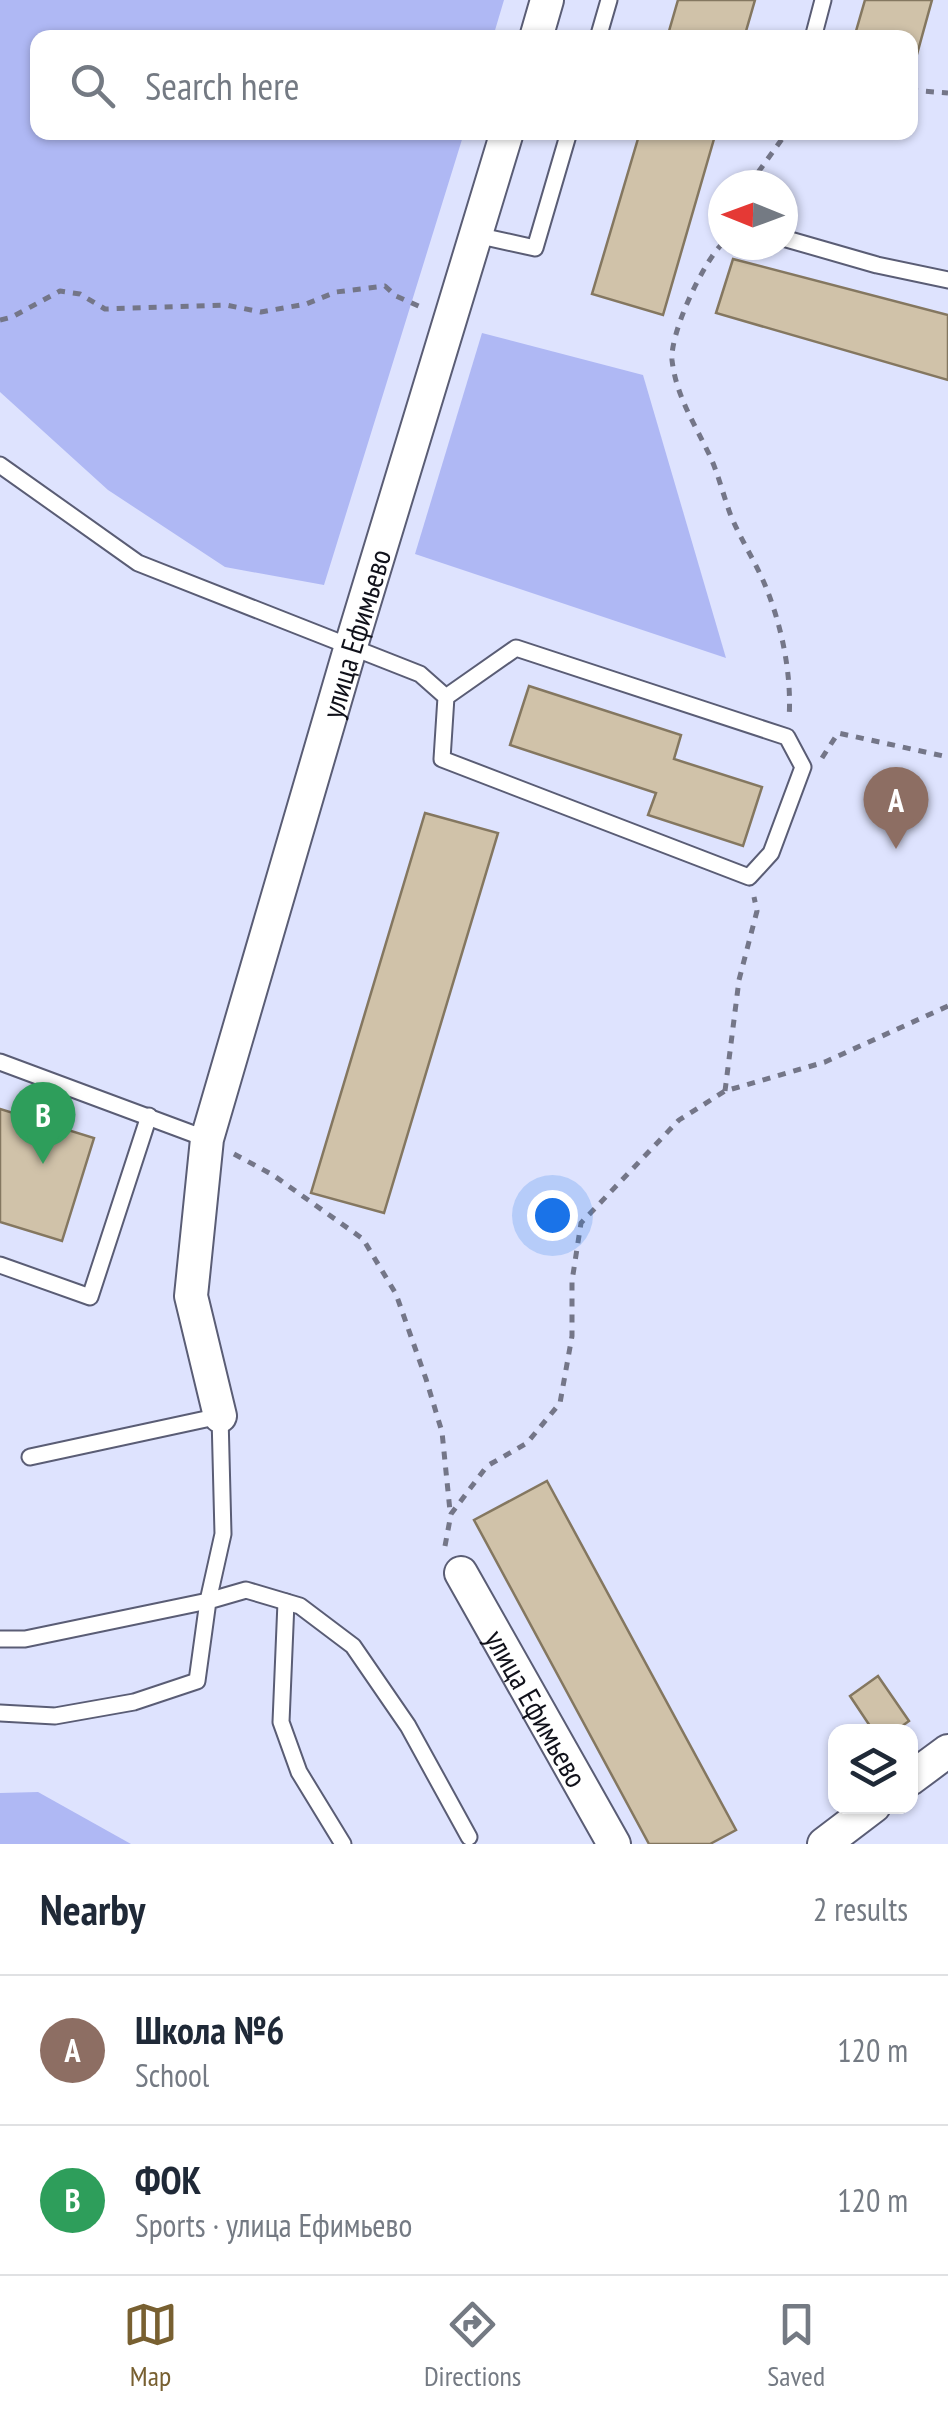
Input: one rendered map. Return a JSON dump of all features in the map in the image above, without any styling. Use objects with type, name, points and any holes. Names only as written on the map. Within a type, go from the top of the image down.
[{"type":"street","points":[[538,30],[547,0]]},
{"type":"street","name":"улица Ефимьево","points":[[220,1416],[191,1296],[207,1139],[505,140]]},
{"type":"street","name":"улица Ефимьево","points":[[453,1559],[614,1844]]},
{"type":"street","points":[[918,1773],[948,1751]]},
{"type":"street","points":[[824,1844],[863,1814]]},
{"type":"lane","points":[[600,30],[609,0]]},
{"type":"lane","points":[[815,30],[822,0]]},
{"type":"lane","points":[[476,235],[535,248],[568,140]]},
{"type":"lane","points":[[798,242],[948,280]]},
{"type":"lane","points":[[0,465],[138,564],[420,674],[446,698]]},
{"type":"lane","points":[[516,648],[788,737],[803,767],[771,853],[749,877],[442,759],[446,698],[516,648]]},
{"type":"lane","points":[[0,1062],[207,1139]]},
{"type":"lane","points":[[0,1265],[90,1296],[149,1116]]},
{"type":"lane","points":[[0,1713],[55,1716],[134,1702],[198,1681],[208,1600],[223,1534],[220,1416],[30,1457]]},
{"type":"lane","points":[[0,1639],[25,1638],[246,1590],[300,1606],[353,1646],[408,1726],[469,1837]]},
{"type":"lane","points":[[286,1602],[281,1722],[298,1772],[343,1844]]},
{"type":"path","points":[[918,91],[948,93]]},
{"type":"path","points":[[760,170],[781,140]]},
{"type":"path","points":[[710,260],[686,305],[672,356],[680,400],[710,455],[732,516],[766,586],[782,641],[791,693],[788,737]]},
{"type":"path","points":[[0,320],[60,291],[80,294],[105,309],[226,306],[261,312],[306,304],[369,285],[385,286],[396,296],[450,322]]},
{"type":"path","points":[[818,765],[838,733],[948,757]]},
{"type":"path","points":[[725,1090],[739,980],[756,911],[749,877]]},
{"type":"path","points":[[450,1514],[487,1466],[527,1442],[560,1403],[572,1336],[572,1281],[581,1223],[679,1120],[725,1090],[824,1062],[948,1006]]},
{"type":"path","points":[[207,1139],[273,1175],[363,1239],[396,1294],[442,1432],[453,1559]]},
{"type":"shaded area","points":[[0,0],[504,0],[495,30],[30,30],[30,140],[462,140],[324,585],[225,567],[108,490],[0,392]]},
{"type":"shaded area","points":[[482,333],[643,375],[726,658],[415,554]]},
{"type":"shaded area","points":[[38,1792],[131,1844],[0,1844],[0,1793]]},
{"type":"building","points":[[678,0],[755,0],[746,30],[669,30]]},
{"type":"building","points":[[865,0],[932,0],[918,51],[918,30],[856,30]]},
{"type":"building","points":[[638,140],[714,140],[663,315],[592,294]]},
{"type":"building","points":[[733,260],[737,260],[948,315],[948,380],[716,313]]},
{"type":"building","points":[[529,686],[681,735],[674,759],[762,787],[743,846],[648,815],[656,793],[510,745]]},
{"type":"building","points":[[425,813],[498,833],[384,1213],[311,1193]]},
{"type":"building","points":[[0,1109],[94,1138],[62,1241],[0,1222]]},
{"type":"building","points":[[547,1481],[736,1830],[710,1844],[649,1844],[474,1520]]},
{"type":"building","points":[[878,1676],[909,1721],[869,1724],[850,1696]]},
{"type":"place","name":"Школа №6","points":[[896,849]]},
{"type":"place","name":"ФОК","points":[[43,1164]]}]
